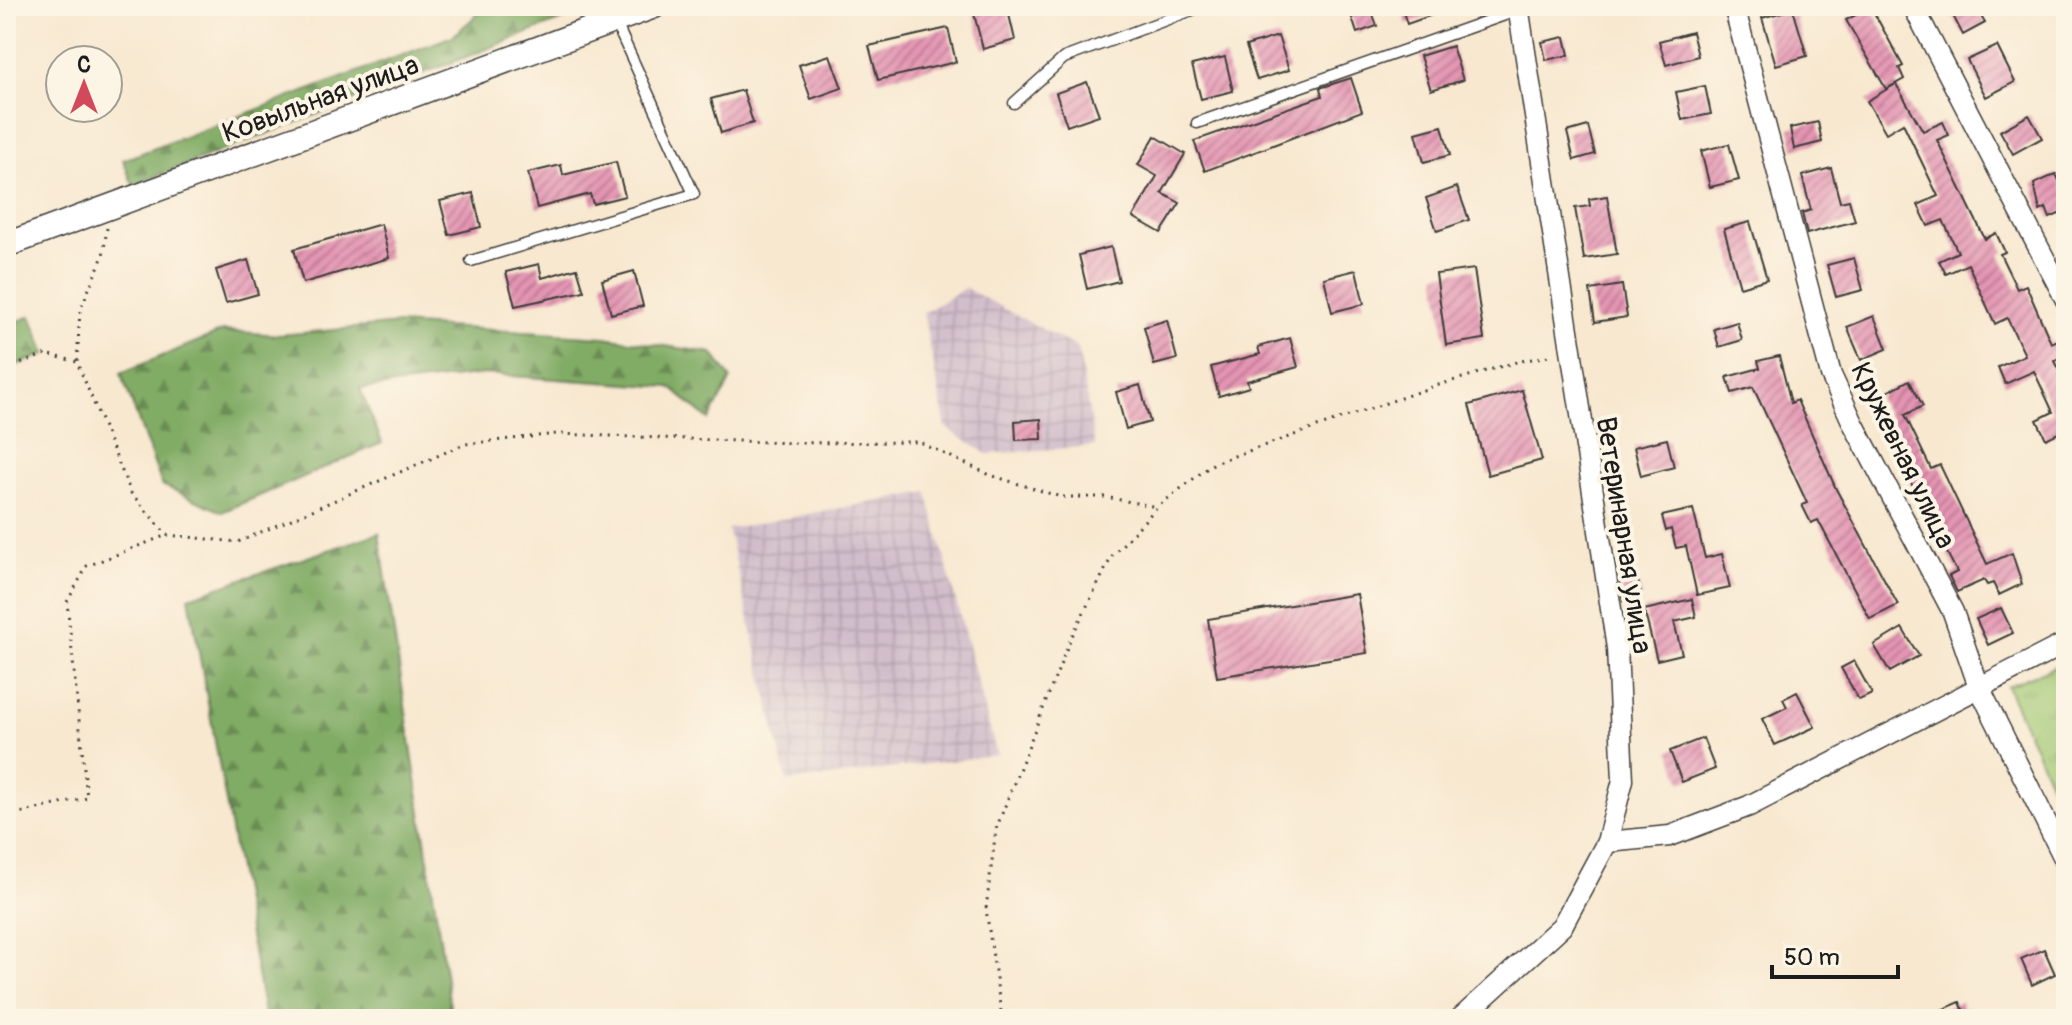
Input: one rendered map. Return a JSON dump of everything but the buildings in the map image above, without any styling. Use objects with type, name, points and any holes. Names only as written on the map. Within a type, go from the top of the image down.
[{"type":"street","name":"Ковыльная улица","points":[[6,245],[654,6]]},
{"type":"street","name":"Кружевная улица","points":[[1734,6],[1831,375],[1853,423],[1953,612],[1979,687],[2066,862]]},
{"type":"street","points":[[1913,6],[2066,300]]},
{"type":"street","name":"Ветеринарная улица","points":[[1473,1015],[1562,926],[1607,842],[1623,780],[1617,648],[1569,352],[1519,8]]},
{"type":"street","points":[[1607,842],[1670,836],[1749,806],[2066,643]]},
{"type":"lane","points":[[1014,103],[1064,58],[1203,6]]},
{"type":"lane","points":[[1197,123],[1519,8]]},
{"type":"lane","points":[[471,261],[694,194],[615,21]]},
{"type":"path","points":[[109,208],[103,256],[80,310],[77,362],[131,493],[167,535]]},
{"type":"path","points":[[1002,1019],[986,909],[996,829],[1070,640],[1112,556],[1157,507],[1214,463],[1432,387],[1516,362],[1569,352]]},
{"type":"path","points":[[6,369],[46,354],[77,362]]},
{"type":"path","points":[[6,816],[87,798],[67,602],[87,566],[167,535],[238,542],[465,444],[557,434],[791,443],[919,442],[990,475],[1061,497],[1105,497],[1157,507]]},
{"type":"shaded area","points":[[965,288],[1078,348],[1095,446],[987,454],[946,428],[923,313]]},
{"type":"shaded area","points":[[927,492],[997,755],[787,782],[728,529]]},
{"type":"green space","points":[[487,6],[565,6],[570,17],[133,185],[123,160],[453,36]]},
{"type":"green space","points":[[31,316],[46,354],[6,369],[6,326]]},
{"type":"green space","points":[[398,324],[604,337],[712,353],[731,379],[709,420],[670,387],[484,374],[360,389],[382,443],[222,512],[162,485],[121,373],[223,331],[280,335]]},
{"type":"green space","points":[[379,533],[452,1019],[265,1019],[189,597]]},
{"type":"green space","points":[[2066,662],[2066,818],[2007,686]]}]
